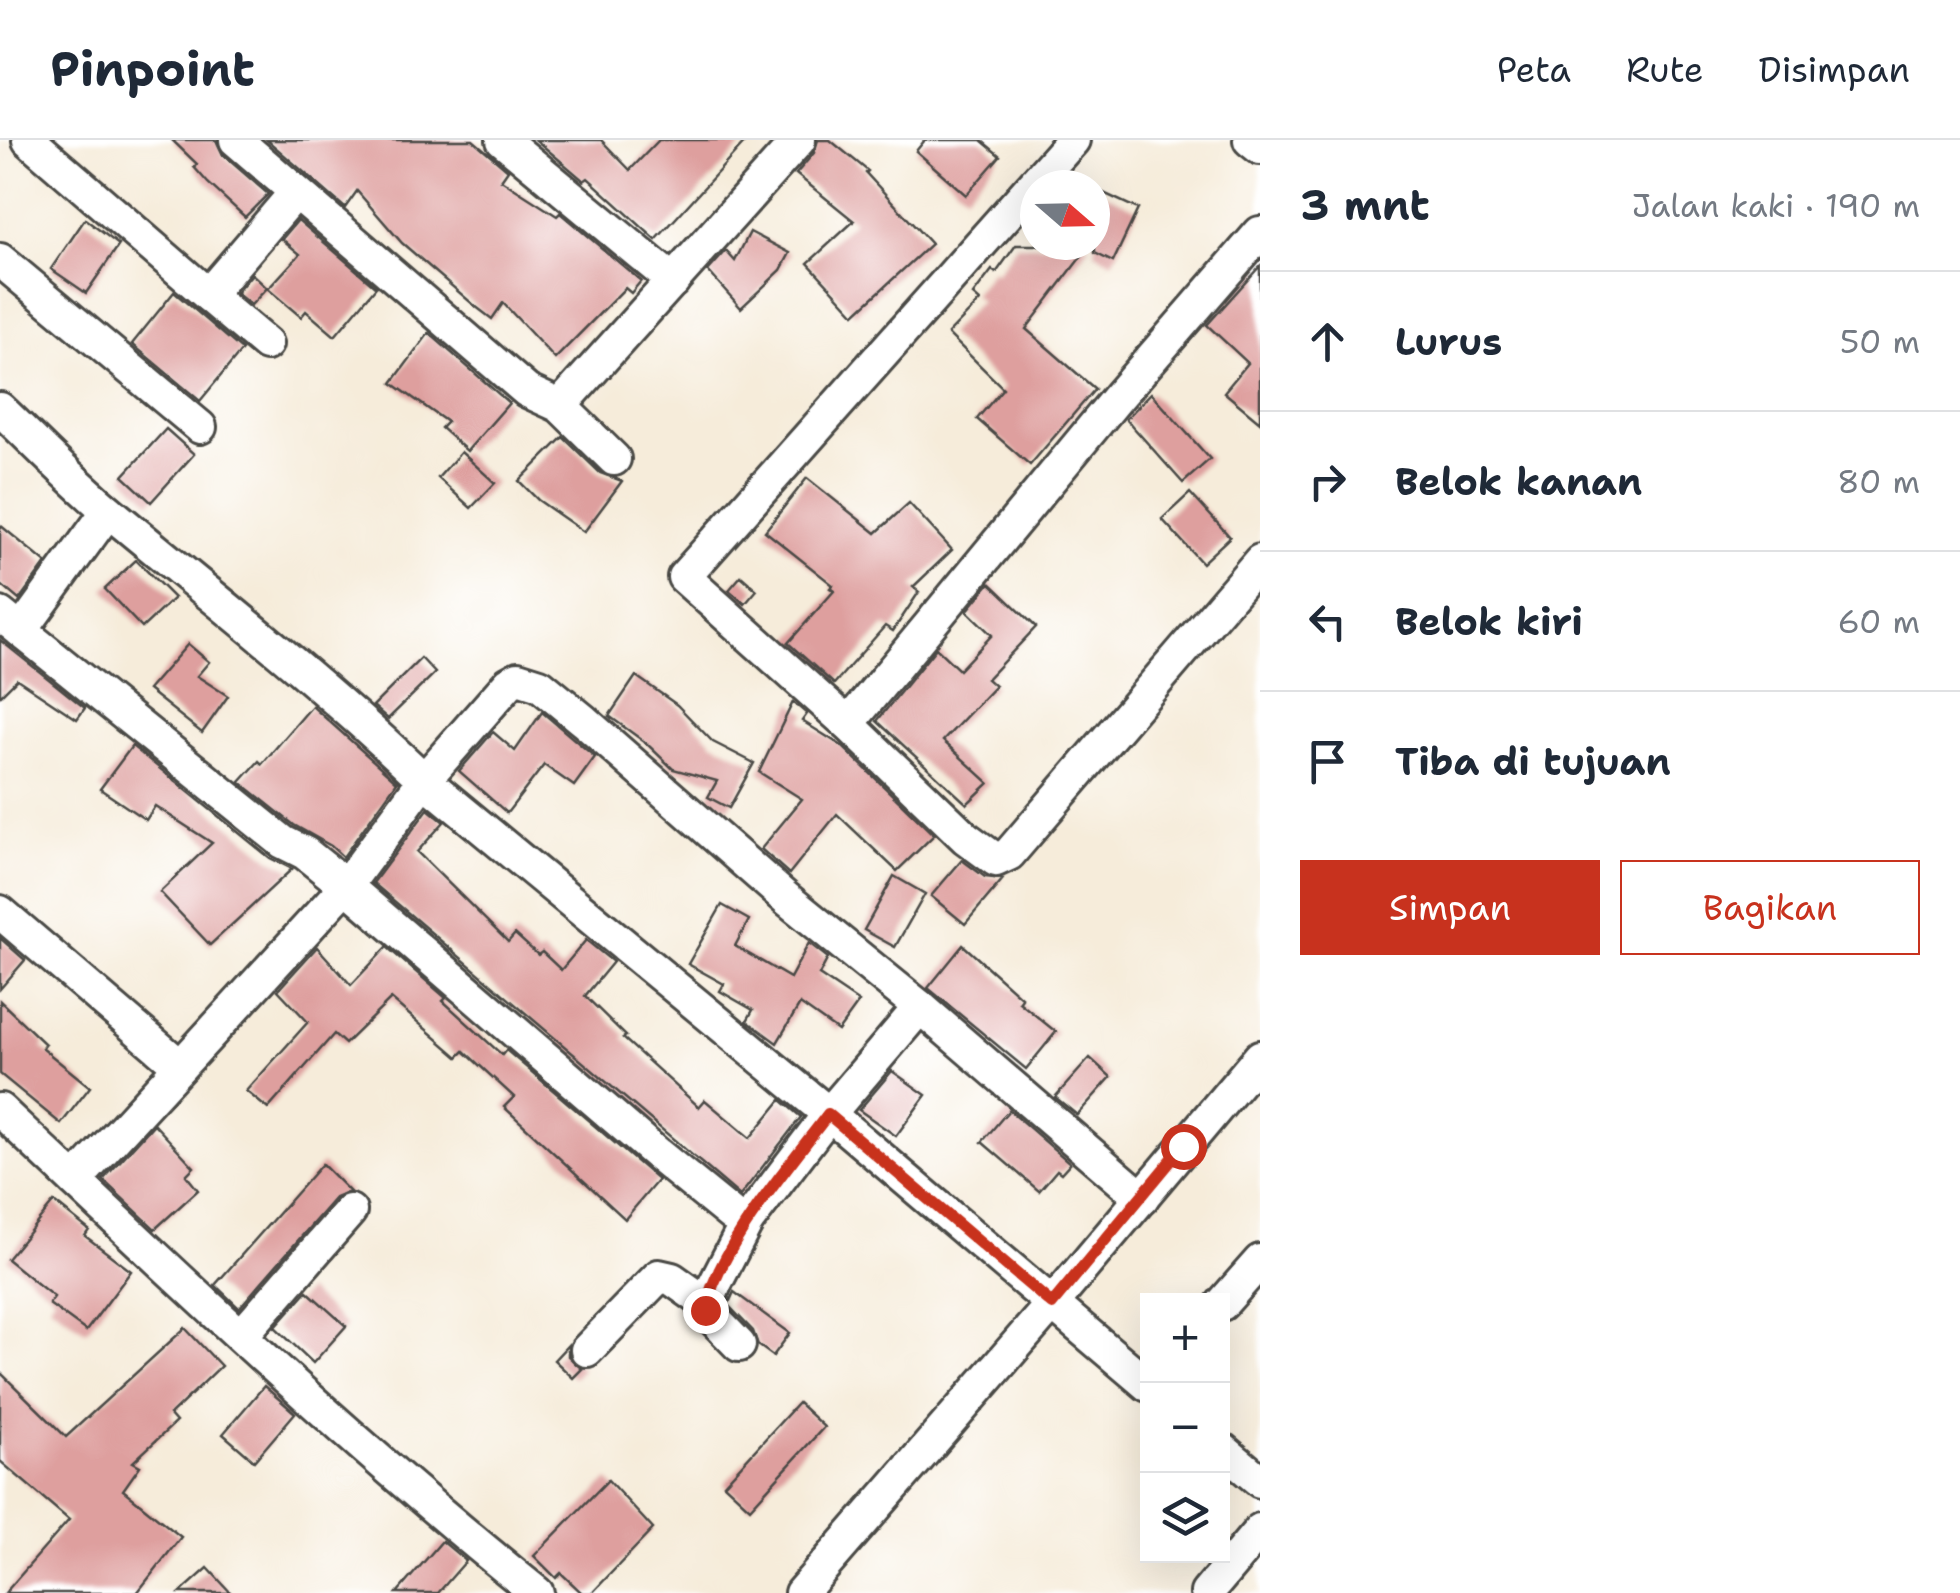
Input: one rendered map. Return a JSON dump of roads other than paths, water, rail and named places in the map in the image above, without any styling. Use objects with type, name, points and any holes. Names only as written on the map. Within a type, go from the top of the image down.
[{"type":"street","points":[[29,140],[266,344]]},
{"type":"street","points":[[236,140],[526,391],[560,406],[614,458]]},
{"type":"street","points":[[504,140],[673,281]]},
{"type":"street","points":[[560,406],[798,140]]},
{"type":"street","points":[[1073,140],[684,577],[848,724],[966,838],[996,860],[1010,854],[1260,561]]},
{"type":"street","points":[[1250,140],[1260,148]]},
{"type":"street","points":[[208,294],[296,192]]},
{"type":"street","points":[[848,724],[1118,397],[1260,233]]},
{"type":"street","points":[[0,260],[200,427]]},
{"type":"street","points":[[0,409],[108,511],[232,610],[424,780],[1146,1383]]},
{"type":"street","points":[[108,511],[10,622],[283,842],[346,886],[657,1154],[732,1215],[748,1222]]},
{"type":"street","points":[[75,1181],[346,886],[424,780],[518,678],[540,686],[1142,1198]]},
{"type":"street","points":[[0,912],[180,1066]]},
{"type":"street","points":[[739,1344],[705,1310],[748,1222],[828,1114],[920,1007]]},
{"type":"street","points":[[802,1593],[1260,1057]]},
{"type":"street","points":[[0,1110],[194,1296],[417,1495],[537,1593]]},
{"type":"street","points":[[242,1335],[350,1212]]},
{"type":"street","points":[[1230,1295],[1260,1261]]},
{"type":"street","points":[[587,1350],[659,1276],[672,1279],[706,1303]]},
{"type":"street","points":[[1230,1456],[1260,1481]]},
{"type":"street","points":[[1207,1593],[1260,1530]]}]
